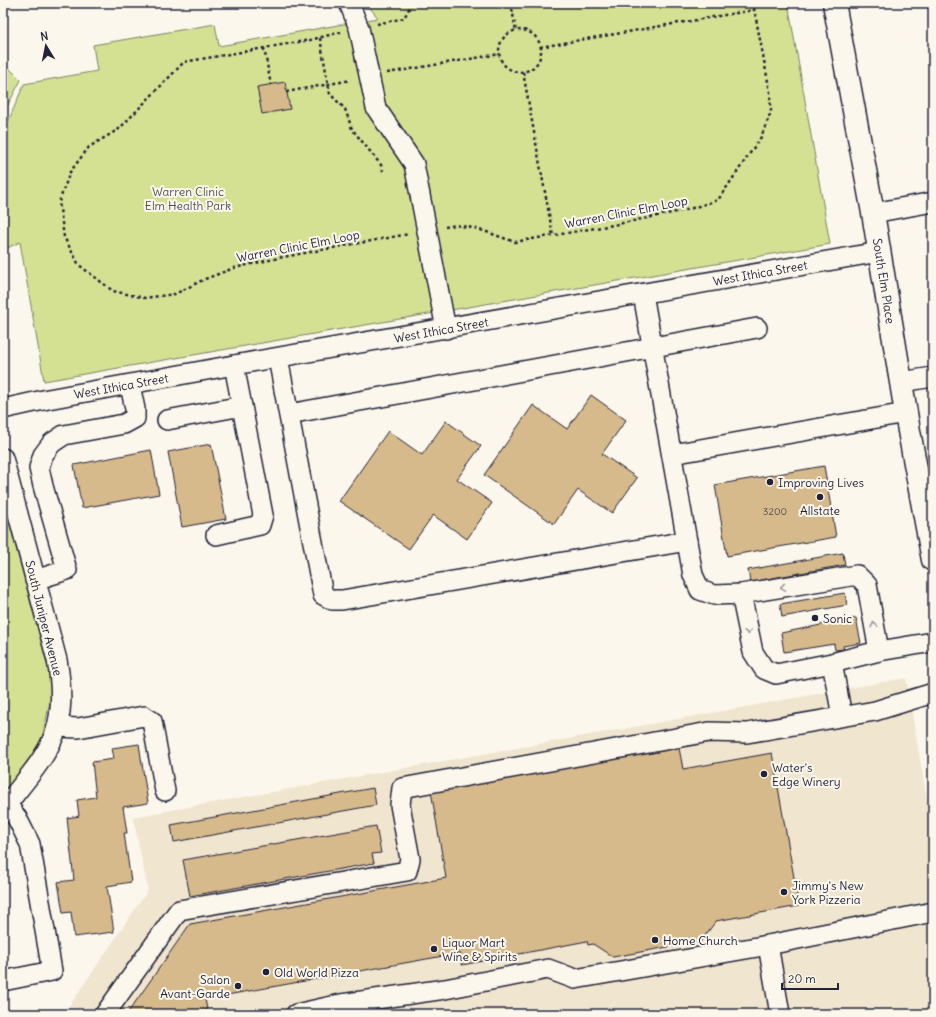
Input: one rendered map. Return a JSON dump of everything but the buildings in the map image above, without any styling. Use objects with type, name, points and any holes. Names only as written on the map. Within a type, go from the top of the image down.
[{"type":"main road","name":"South Elm Place","points":[[834,3],[873,213],[878,252],[933,560]]},
{"type":"street","points":[[349,3],[360,28],[376,108],[414,164],[446,329]]},
{"type":"street","points":[[873,213],[933,202]]},
{"type":"street","name":"West Ithica Street","points":[[3,409],[48,399],[878,252]]},
{"type":"street","points":[[643,294],[693,575],[700,590],[714,596],[741,594],[857,575],[867,586],[879,651]]},
{"type":"street","points":[[289,414],[757,328]]},
{"type":"street","points":[[278,358],[323,595],[332,600],[342,600],[687,541]]},
{"type":"street","points":[[216,535],[260,525],[263,514],[234,366]]},
{"type":"street","points":[[901,382],[933,377]]},
{"type":"street","points":[[35,580],[67,570],[43,486],[40,468],[43,455],[52,443],[64,435],[124,424],[135,418],[135,409],[130,385]]},
{"type":"street","points":[[167,420],[242,406]]},
{"type":"street","points":[[672,454],[906,413]]},
{"type":"street","name":"South Juniper Avenue","points":[[3,458],[57,660],[61,683],[62,708],[58,727],[50,747],[5,808]]},
{"type":"street","points":[[741,594],[752,652],[764,669],[776,674],[832,663],[879,651],[933,642]]},
{"type":"street","points":[[832,663],[842,716]]},
{"type":"street","points":[[105,1014],[179,910],[407,871],[410,859],[400,805],[402,788],[708,732],[747,733],[875,711],[933,693]]},
{"type":"street","points":[[58,727],[78,728],[144,716],[152,721],[165,792]]},
{"type":"street","points":[[3,981],[52,971],[30,844],[17,818],[5,808]]},
{"type":"street","points":[[296,1014],[341,1004],[445,989],[548,969],[576,979],[768,945],[933,912]]},
{"type":"street","points":[[768,945],[780,1014]]},
{"type":"path","name":"Warren Clinic Elm Loop","points":[[412,3],[404,18],[320,38],[184,62],[119,129],[89,147],[70,172],[59,202],[64,237],[79,265],[113,292],[145,298],[175,294],[205,279],[234,268],[283,257],[456,225],[478,229],[515,242],[686,210],[718,200],[761,137],[771,112],[769,84],[754,10],[754,3]]},
{"type":"path","points":[[511,3],[516,31]]},
{"type":"path","points":[[540,47],[754,10]]},
{"type":"path","points":[[516,31],[531,33],[536,37],[540,47],[540,57],[537,63],[532,68],[523,72],[507,67],[500,54],[502,42],[505,37],[516,31]]},
{"type":"path","points":[[320,38],[330,94],[345,109],[352,129],[381,166],[383,171]]},
{"type":"path","points":[[264,48],[271,85]]},
{"type":"path","points":[[286,92],[500,54]]},
{"type":"path","points":[[523,72],[553,236]]},
{"type":"shaded area","points":[[906,678],[933,835],[933,1014],[64,1014],[148,890],[133,817]]},
{"type":"green space","name":"Warren Clinic Elm Health Park","points":[[366,3],[788,3],[830,244],[44,381],[20,242],[3,250],[3,157],[5,156],[3,134],[24,84],[97,71],[93,45],[215,24],[219,46],[378,18]]},
{"type":"green space","points":[[3,62],[21,80],[3,114]]},
{"type":"green space","points":[[3,499],[53,687],[40,748],[3,795]]},
{"type":"place","name":"Improving Lives","points":[[770,482]]},
{"type":"place","name":"Allstate","points":[[820,497]]},
{"type":"place","name":"Sonic","points":[[815,618]]},
{"type":"place","name":"Water's Edge Winery","points":[[764,774]]},
{"type":"place","name":"Jimmy's New York Pizzeria","points":[[784,892]]},
{"type":"place","name":"Home Church","points":[[655,940]]},
{"type":"place","name":"Liquor Mart Wine & Spirits","points":[[434,949]]},
{"type":"place","name":"Old World Pizza","points":[[266,972]]},
{"type":"place","name":"Salon Avant-Garde","points":[[238,986]]}]
